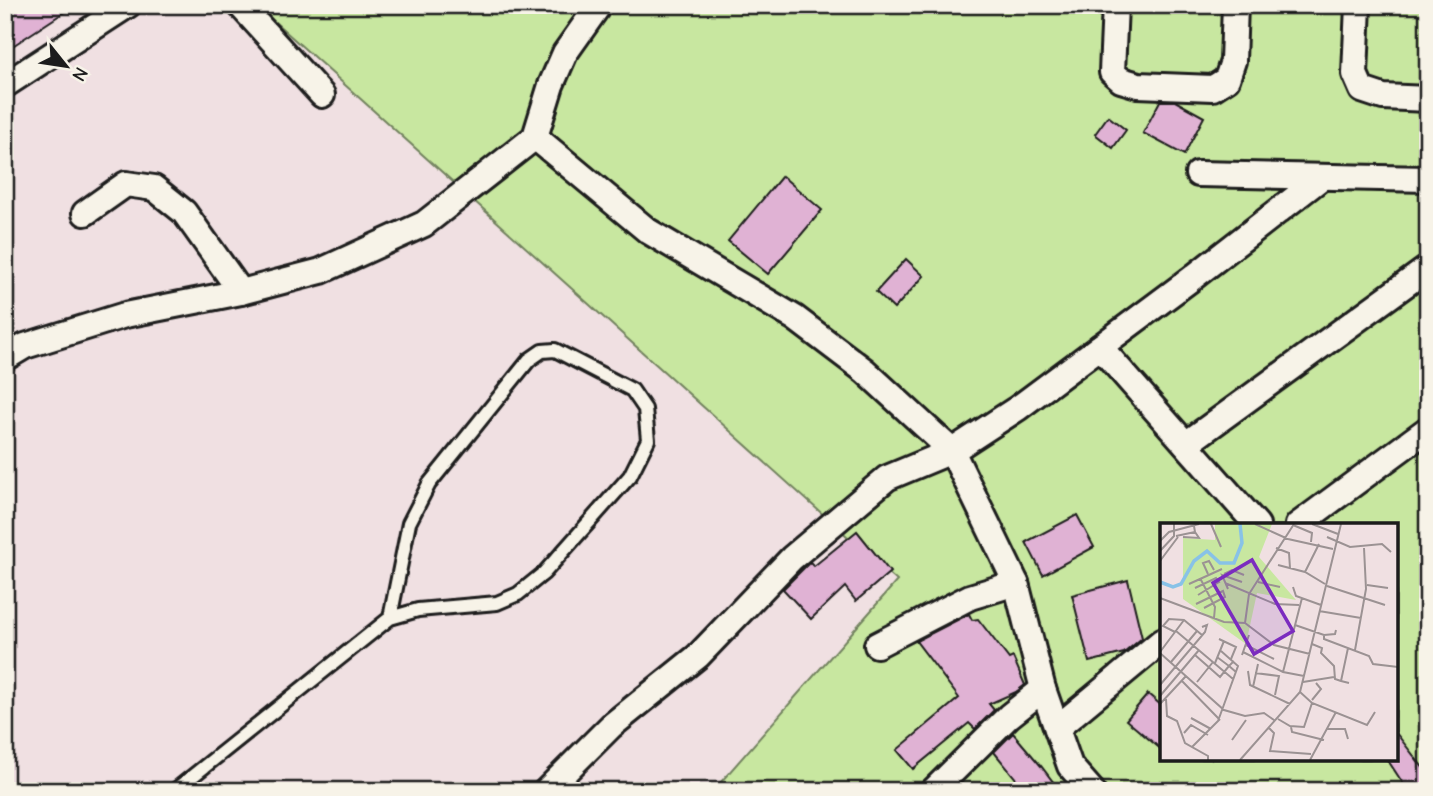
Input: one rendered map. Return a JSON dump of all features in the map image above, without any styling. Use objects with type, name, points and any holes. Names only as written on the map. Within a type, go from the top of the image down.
[{"type":"street","points":[[5,85],[128,5]]},
{"type":"street","points":[[240,5],[322,94]]},
{"type":"street","points":[[5,358],[25,346],[125,315],[241,292],[321,271],[424,224],[535,137],[551,85],[565,53],[599,5]]},
{"type":"street","points":[[1115,5],[1112,72],[1121,80],[1138,85],[1213,88],[1227,79],[1233,61],[1235,5]]},
{"type":"street","points":[[1358,5],[1355,74],[1362,90],[1382,97],[1428,99]]},
{"type":"street","points":[[535,137],[648,231],[795,318],[865,371],[952,451],[1016,583],[1043,689],[1070,766],[1091,791]]},
{"type":"street","points":[[1198,174],[1428,180]]},
{"type":"street","points":[[547,791],[611,726],[698,656],[792,558],[887,478],[952,451],[1018,408],[1322,177]]},
{"type":"street","points":[[85,213],[126,184],[154,188],[184,212],[241,292]]},
{"type":"street","points":[[1186,444],[1428,268]]},
{"type":"street","points":[[1100,347],[1254,523]]},
{"type":"street","points":[[1301,523],[1428,429]]},
{"type":"street","points":[[877,645],[970,597],[1016,583]]},
{"type":"street","points":[[1057,728],[1160,643]]},
{"type":"street","points":[[933,791],[1009,716],[1043,689]]},
{"type":"lane","points":[[174,791],[390,618],[418,610],[498,603],[518,594],[544,573],[630,476],[648,440],[645,409],[632,390],[555,350],[542,351],[529,360],[429,484],[410,523],[390,618]]},
{"type":"green space","points":[[256,5],[1428,5],[1428,791],[713,791],[897,581]]},
{"type":"building","points":[[5,5],[75,5],[5,51]]},
{"type":"building","points":[[1160,101],[1175,101],[1204,117],[1184,155],[1143,133]]},
{"type":"building","points":[[1108,116],[1126,130],[1113,148],[1095,134]]},
{"type":"building","points":[[782,176],[822,210],[768,274],[728,241]]},
{"type":"building","points":[[906,259],[924,276],[894,309],[876,292]]},
{"type":"building","points":[[1077,515],[1094,547],[1043,575],[1026,542]]},
{"type":"building","points":[[857,531],[890,572],[856,601],[845,587],[811,619],[783,589],[810,562],[814,566]]},
{"type":"building","points":[[1128,580],[1142,638],[1124,653],[1089,662],[1072,595]]},
{"type":"building","points":[[969,614],[972,620],[978,619],[1009,659],[1013,657],[1025,685],[989,704],[994,710],[975,729],[969,723],[913,769],[897,750],[959,698],[916,641]]},
{"type":"building","points":[[1148,694],[1160,704],[1160,748],[1126,720]]},
{"type":"building","points":[[1013,733],[1060,791],[1026,791],[994,752]]},
{"type":"building","points":[[1398,736],[1428,774],[1428,791],[1408,791],[1388,761],[1398,761]]}]
